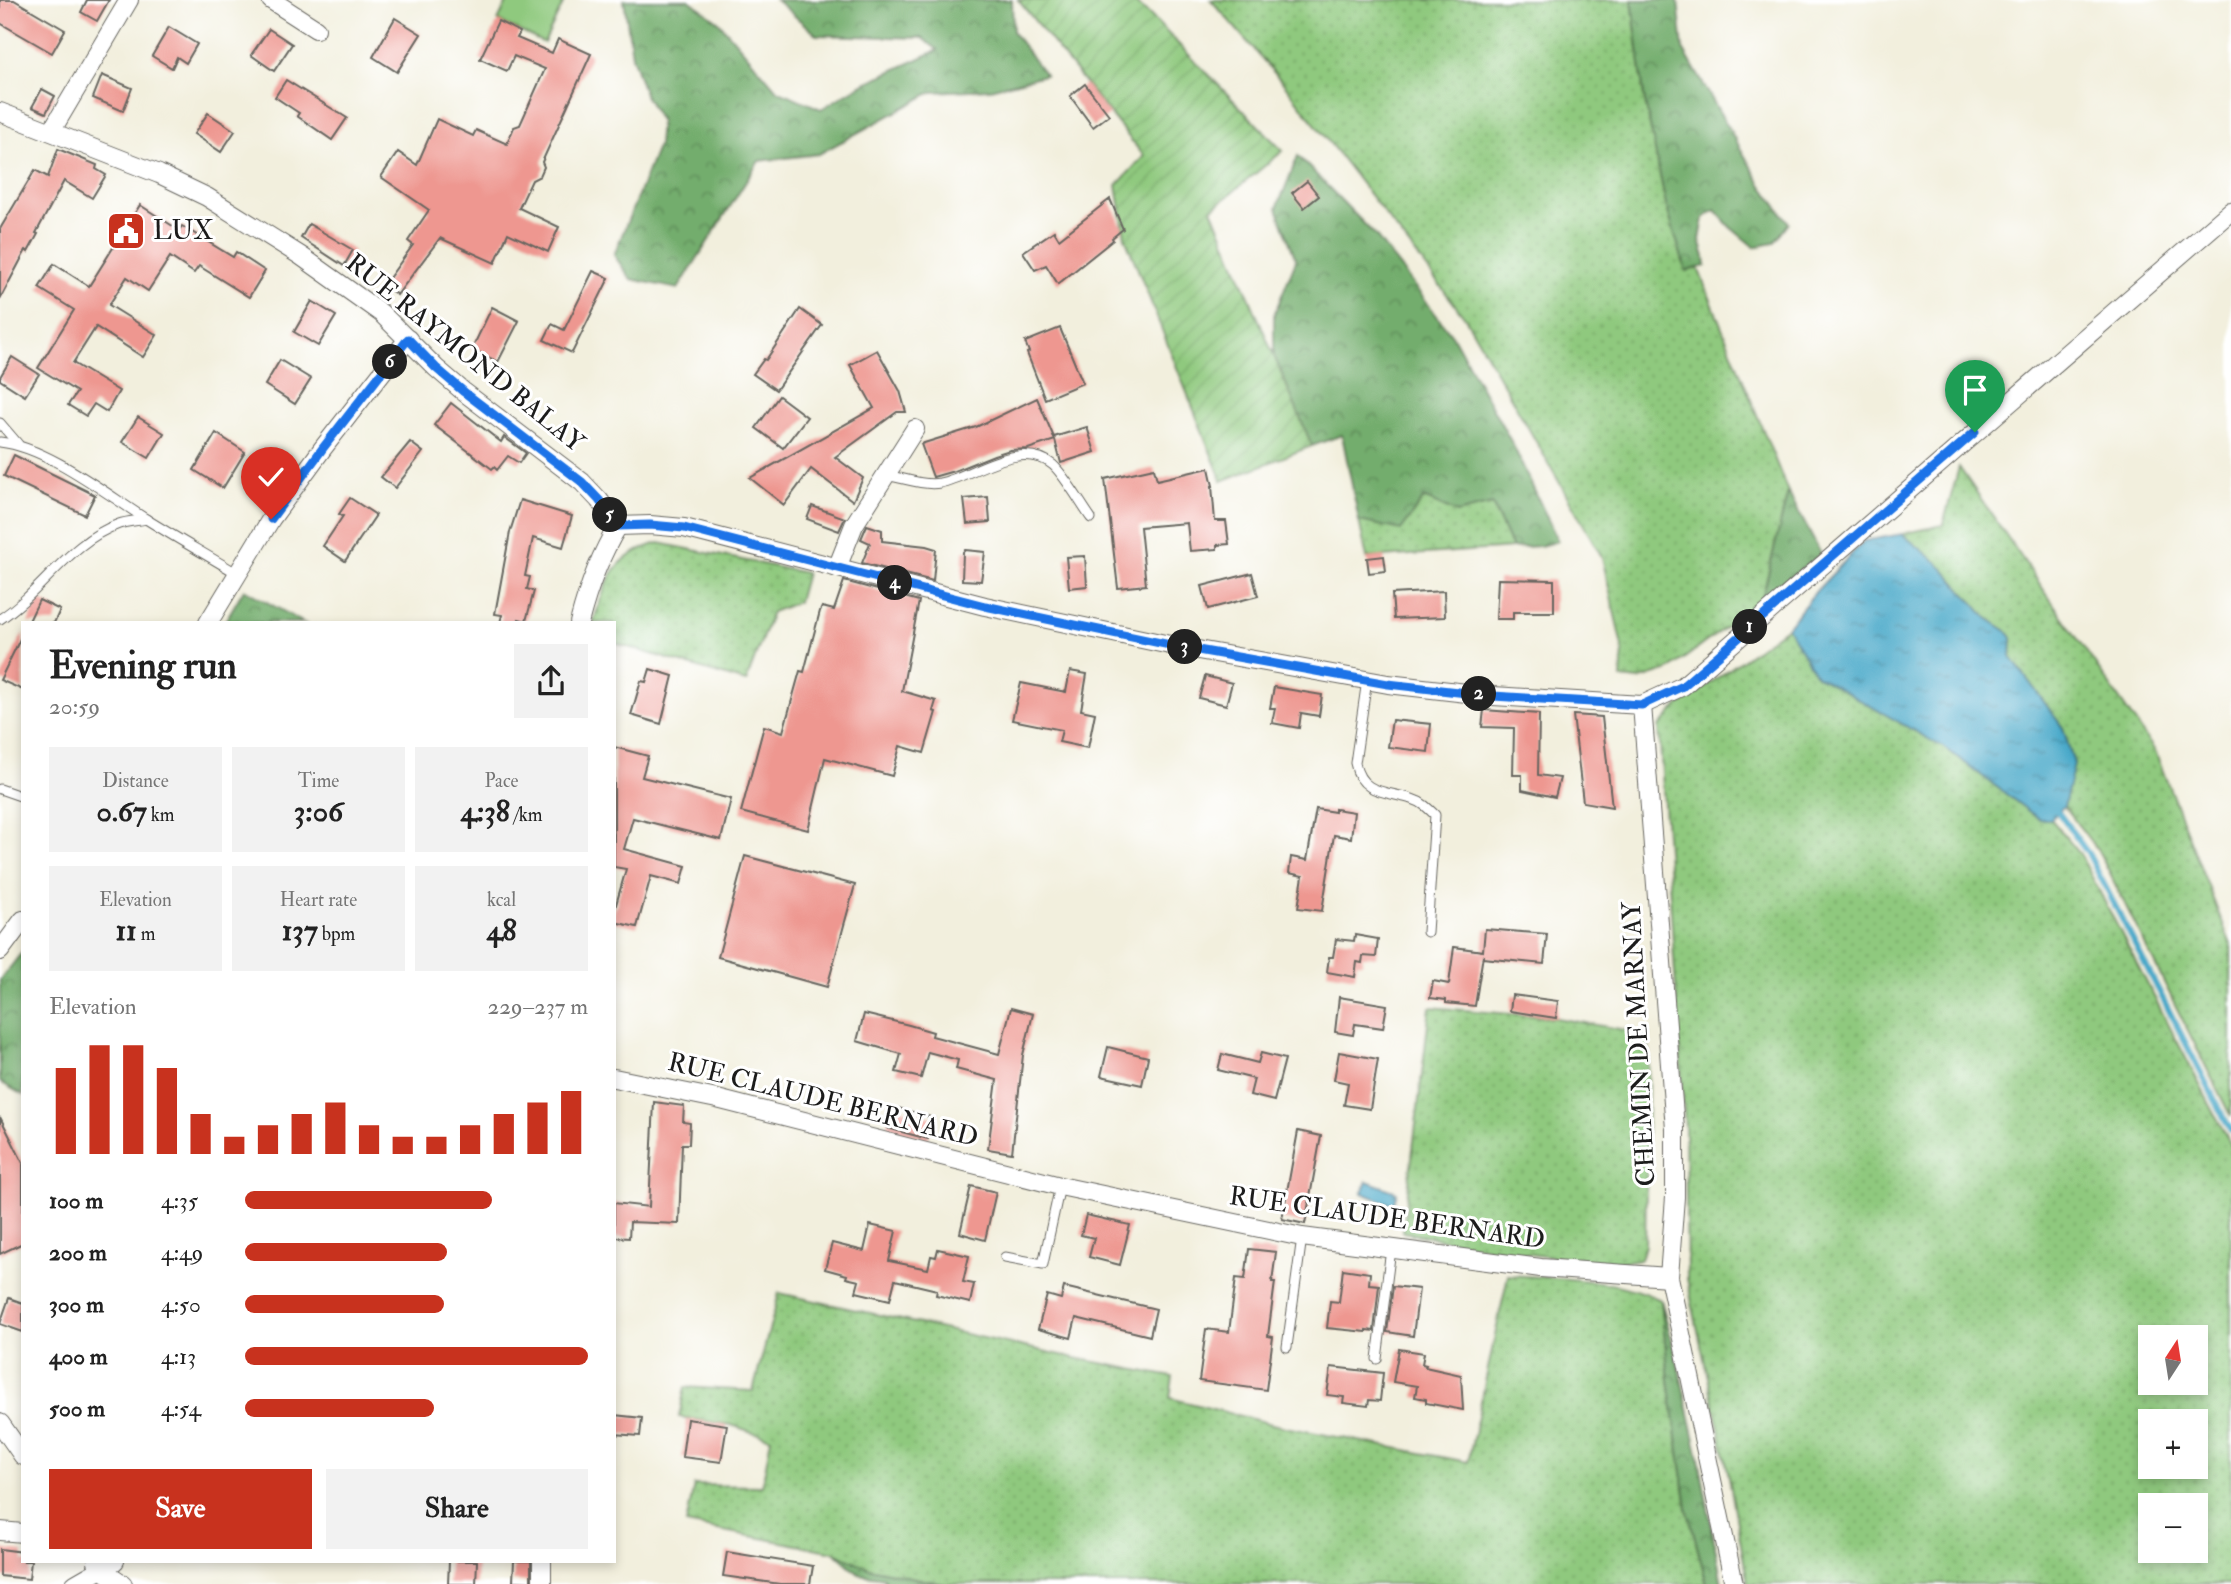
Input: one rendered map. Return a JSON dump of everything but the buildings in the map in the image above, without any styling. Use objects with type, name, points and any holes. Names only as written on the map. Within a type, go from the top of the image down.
[{"type":"street","points":[[52,130],[129,0]]},
{"type":"street","points":[[271,0],[316,29]]},
{"type":"street","name":"RUE RAYMOND BALAY","points":[[0,112],[52,130],[159,174],[252,223],[381,313],[464,392],[582,482],[618,526]]},
{"type":"street","points":[[580,621],[595,571],[618,526],[650,525],[684,528],[985,606],[1367,680],[1493,696],[1642,705],[1683,686],[2231,211]]},
{"type":"street","points":[[209,621],[279,509],[408,339]]},
{"type":"street","points":[[837,568],[853,525],[915,429]]},
{"type":"street","name":"CHEMIN DE MARNAY","points":[[1642,705],[1675,1129],[1675,1197],[1669,1277],[1734,1584]]},
{"type":"street","points":[[0,951],[21,923]]},
{"type":"street","name":"RUE CLAUDE BERNARD","points":[[616,1078],[717,1099],[1060,1186],[1302,1237],[1541,1268],[1669,1277]]},
{"type":"street","points":[[0,1423],[21,1453]]},
{"type":"street","points":[[0,1531],[21,1533]]},
{"type":"street","points":[[542,1563],[542,1584]]},
{"type":"street","points":[[75,1584],[104,1564],[123,1584]]},
{"type":"lane","points":[[0,423],[18,444]]},
{"type":"lane","points":[[0,442],[18,444],[78,474],[146,519],[238,574]]},
{"type":"lane","points":[[885,474],[920,482],[939,483],[975,468],[1017,456],[1034,456],[1052,465],[1091,518]]},
{"type":"lane","points":[[0,619],[82,547],[119,524],[146,519]]},
{"type":"lane","points":[[1367,680],[1355,763],[1357,773],[1380,793],[1414,799],[1427,806],[1435,815],[1427,932]]},
{"type":"lane","points":[[0,789],[21,796]]},
{"type":"lane","points":[[1006,1256],[1043,1264],[1060,1186]]},
{"type":"lane","points":[[1287,1347],[1302,1237]]},
{"type":"lane","points":[[1377,1359],[1391,1249]]},
{"type":"green space","points":[[508,0],[565,0],[544,43],[498,21]]},
{"type":"green space","points":[[624,0],[689,0],[718,21],[777,90],[821,109],[861,85],[938,50],[922,38],[817,35],[776,0],[1012,0],[1013,32],[1045,75],[990,89],[932,92],[819,154],[759,161],[678,289],[631,279],[614,255],[658,145],[660,121],[645,95],[632,56]]},
{"type":"green space","points":[[1018,0],[1132,0],[1149,14],[1283,151],[1212,209],[1312,446],[1222,481],[1125,237],[1117,185],[1144,156]]},
{"type":"green space","points":[[1211,0],[1632,0],[1644,96],[1666,205],[1686,271],[1698,268],[1788,492],[1762,599],[1669,670],[1638,680],[1621,678],[1623,651],[1602,557],[1466,319],[1284,84]]},
{"type":"green space","points":[[1632,0],[1678,0],[1683,49],[1761,184],[1789,223],[1774,243],[1754,247],[1715,210],[1704,218],[1700,240],[1706,266],[1686,271],[1666,205],[1644,96]]},
{"type":"green space","points":[[1298,156],[1375,235],[1454,338],[1513,445],[1558,541],[1540,546],[1512,548],[1492,504],[1457,513],[1424,498],[1401,530],[1359,521],[1342,435],[1312,446],[1274,356],[1274,315],[1296,260],[1277,208]]},
{"type":"green space","points":[[1959,467],[2155,751],[2231,945],[2231,1117],[2100,854],[2064,806],[2074,764],[2063,728],[2011,657],[2012,638],[2007,631],[1987,618],[1938,563],[1902,534],[1943,525]]},
{"type":"green space","points":[[1788,492],[1821,554],[1762,599]]},
{"type":"green space","points":[[1424,498],[1457,513],[1492,504],[1512,548],[1367,558],[1359,521],[1401,529]]},
{"type":"green space","points":[[659,543],[806,573],[798,602],[772,612],[746,682],[616,644],[616,621],[594,621],[613,572],[630,555]]},
{"type":"green space","points":[[244,589],[300,621],[225,621]]},
{"type":"green space","points":[[1787,627],[1816,675],[1948,750],[2039,819],[2051,819],[2080,854],[2231,1145],[2231,1584],[1748,1584],[1728,1472],[1687,1279],[1685,1129],[1659,727],[1675,709]]},
{"type":"green space","points":[[21,954],[21,1094],[0,1082],[0,980]]},
{"type":"green space","points":[[1430,1007],[1556,1018],[1649,1034],[1645,1245],[1641,1259],[1608,1262],[1574,1260],[1403,1232]]},
{"type":"green space","points":[[1508,1275],[1605,1283],[1643,1292],[1661,1300],[1687,1508],[1707,1584],[943,1584],[869,1568],[834,1552],[686,1524],[694,1485],[762,1486],[771,1438],[731,1425],[679,1417],[685,1387],[753,1391],[779,1293],[1173,1377],[1170,1398],[1280,1426],[1468,1462]]},
{"type":"green space","points":[[1661,1300],[1698,1453],[1722,1584],[1707,1584],[1687,1508]]},
{"type":"green space","points":[[834,1552],[869,1568],[943,1584],[884,1584],[885,1578],[859,1574]]},
{"type":"water","points":[[1902,534],[1938,563],[1987,618],[2007,631],[2012,638],[2011,657],[2063,728],[2074,764],[2064,806],[2051,819],[2039,819],[1948,750],[1816,675],[1787,627],[1817,590],[1864,541]]},
{"type":"water","points":[[1367,1181],[1397,1192],[1393,1205],[1362,1193]]},
{"type":"waterway","points":[[2058,812],[2089,855],[2231,1131]]},
{"type":"place","name":"LUX","points":[[126,231]]},
{"type":"route","points":[[271,519],[408,339],[464,392],[582,482],[618,526],[684,528],[985,606],[1170,645],[1388,684],[1493,696],[1642,705],[1683,686],[1975,432]]}]
